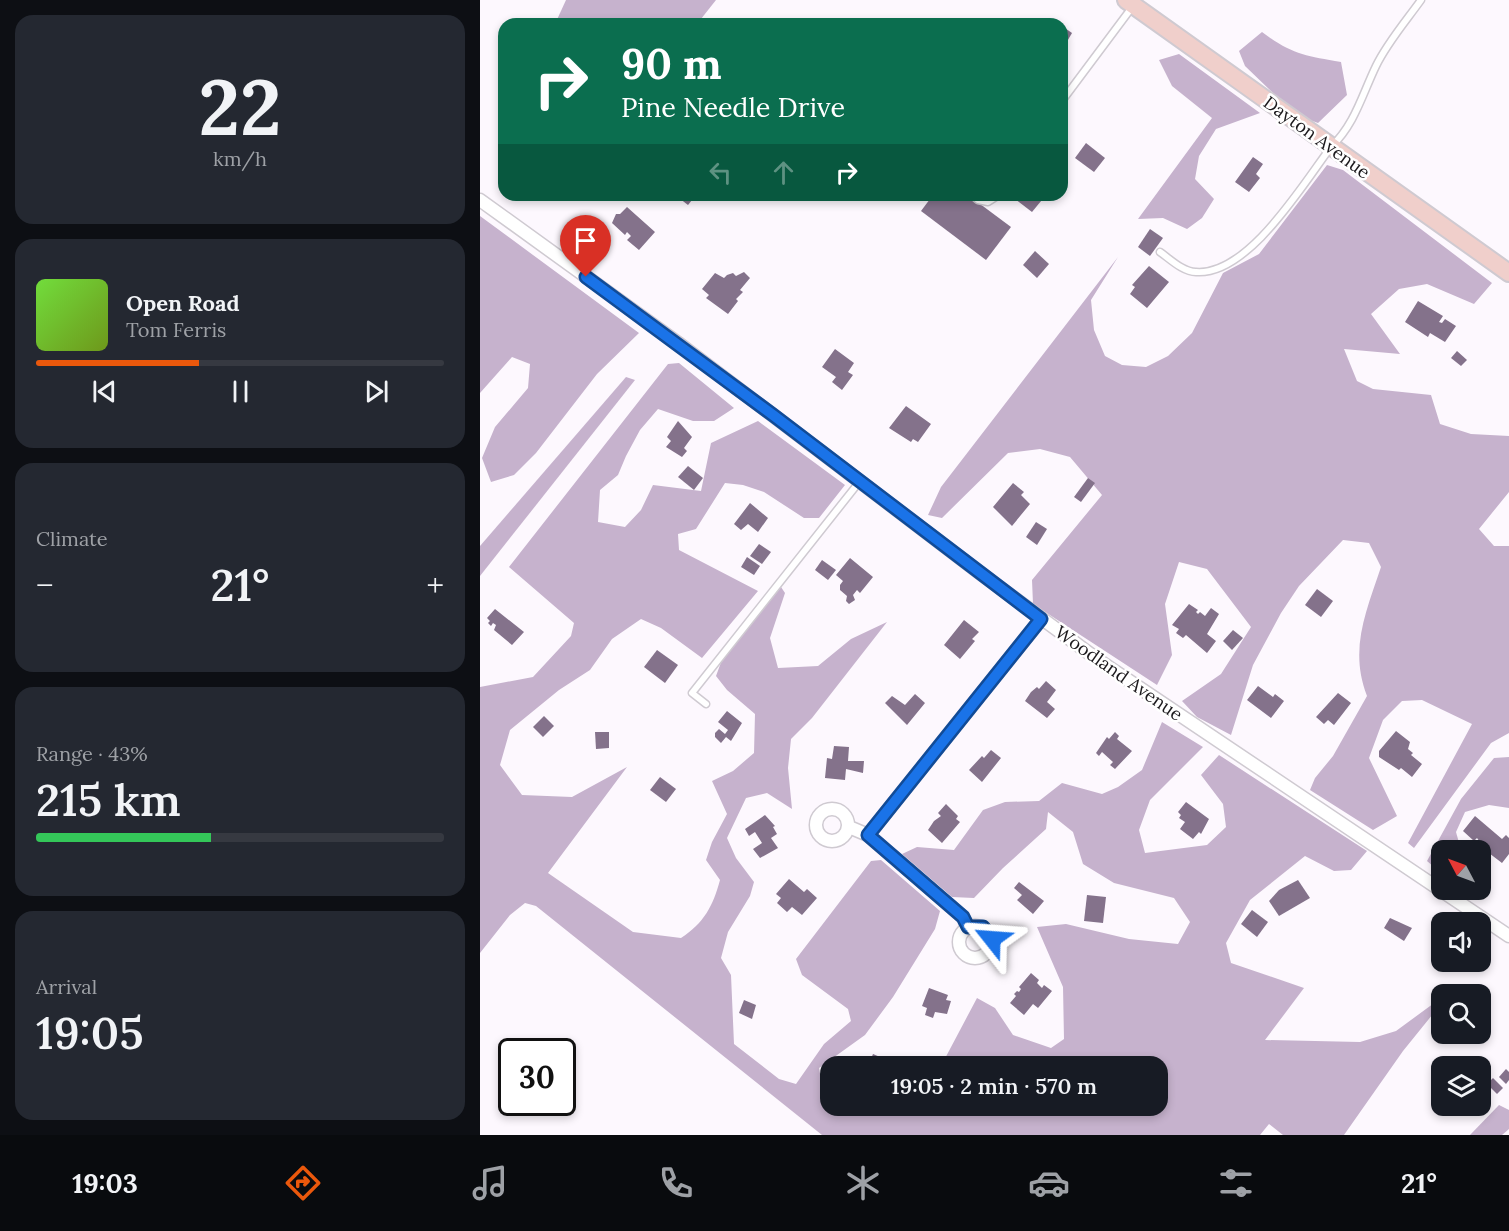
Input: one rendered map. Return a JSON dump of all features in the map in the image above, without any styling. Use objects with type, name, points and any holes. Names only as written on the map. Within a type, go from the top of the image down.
[{"type":"street","name":"Dayton Avenue","points":[[1130,3],[1509,273]]},
{"type":"street","name":"Woodland Avenue","points":[[480,201],[687,350],[1101,662],[1509,936]]},
{"type":"street","points":[[868,835],[1041,619]]},
{"type":"street","points":[[849,827],[868,835],[963,917],[968,927]]},
{"type":"lane","points":[[1160,252],[1185,269],[1196,273],[1210,270],[1237,258],[1262,238],[1331,147],[1342,136],[1366,93],[1377,65],[1421,0]]},
{"type":"lane","points":[[1068,92],[1130,3]]},
{"type":"lane","points":[[706,704],[692,693],[698,683],[860,481]]},
{"type":"shaded area","points":[[566,0],[716,0],[702,18],[558,18]]},
{"type":"shaded area","points":[[1262,32],[1299,53],[1341,62],[1347,95],[1318,123],[1296,115],[1245,66],[1239,51]]},
{"type":"shaded area","points":[[1179,54],[1260,113],[1216,129],[1199,156],[1195,179],[1214,199],[1202,218],[1187,229],[1163,218],[1138,219],[1212,118],[1172,86],[1159,60]]},
{"type":"shaded area","points":[[1327,165],[1343,170],[1492,283],[1474,304],[1427,284],[1399,289],[1371,314],[1400,354],[1344,349],[1357,381],[1373,389],[1431,395],[1440,424],[1471,434],[1509,436],[1509,492],[1479,529],[1494,546],[1509,546],[1509,733],[1491,743],[1414,848],[1408,843],[1472,724],[1422,700],[1402,701],[1383,720],[1369,758],[1397,816],[1373,830],[1310,790],[1315,778],[1333,756],[1367,696],[1359,662],[1360,646],[1365,615],[1381,567],[1369,543],[1343,540],[1299,586],[1281,613],[1253,665],[1231,735],[1197,717],[1182,701],[1221,674],[1251,627],[1207,569],[1179,562],[1165,604],[1172,655],[1157,685],[1033,604],[1032,580],[1102,495],[1070,457],[1040,449],[1008,453],[942,518],[928,515],[941,487],[1118,257],[1091,300],[1094,330],[1105,356],[1122,365],[1146,367],[1168,356],[1192,333],[1223,273],[1259,254]]},
{"type":"shaded area","points":[[480,216],[639,333],[597,374],[536,453],[514,475],[491,482],[482,458],[495,427],[528,388],[530,364],[512,357],[480,393]]},
{"type":"shaded area","points":[[679,363],[734,408],[714,421],[693,421],[658,409],[640,430],[618,475],[600,490],[598,522],[625,527],[641,510],[653,485],[701,491],[711,443],[758,421],[845,485],[819,518],[804,518],[764,492],[743,485],[725,483],[696,529],[678,534],[679,550],[758,591],[702,658],[661,628],[641,619],[612,639],[590,670],[559,690],[510,730],[500,765],[522,795],[572,797],[627,767],[548,873],[633,932],[681,938],[702,920],[711,906],[720,880],[706,860],[712,842],[727,814],[712,781],[733,771],[754,753],[755,714],[727,690],[716,676],[723,657],[781,587],[785,593],[770,638],[778,668],[818,666],[851,639],[887,622],[812,718],[791,739],[788,768],[792,809],[767,793],[746,798],[727,838],[736,858],[754,882],[750,896],[728,932],[721,958],[731,975],[734,1044],[779,1079],[796,1084],[824,1044],[851,1021],[848,1009],[802,975],[796,959],[871,861],[881,860],[940,911],[935,929],[893,997],[865,1035],[836,1056],[820,1056],[820,1116],[1168,1116],[1168,1056],[946,1056],[977,998],[995,1008],[1013,1035],[1051,1048],[1064,1039],[1063,987],[1037,927],[1066,924],[1129,939],[1178,944],[1190,922],[1174,898],[1114,883],[1083,864],[1073,832],[1048,812],[1046,829],[974,898],[952,897],[902,854],[917,847],[954,850],[983,810],[1005,802],[1039,801],[1062,783],[1102,794],[1118,787],[1142,770],[1162,722],[1203,747],[1150,800],[1139,830],[1145,853],[1207,845],[1226,827],[1223,804],[1201,775],[1219,755],[1367,851],[1351,870],[1334,871],[1305,856],[1250,900],[1226,943],[1231,963],[1304,988],[1265,1040],[1360,1042],[1396,1031],[1431,1005],[1431,1016],[1403,1051],[1344,1135],[1283,1135],[1269,1124],[1260,1135],[822,1135],[536,906],[525,903],[510,915],[480,953],[480,687],[533,677],[571,636],[574,623],[509,567],[668,364]]},
{"type":"shaded area","points":[[626,377],[635,380],[480,576],[480,546]]},
{"type":"shaded area","points":[[1509,757],[1509,808],[1489,805],[1465,812],[1456,832],[1458,840],[1439,840],[1461,799],[1494,758]]},
{"type":"shaded area","points":[[1499,1105],[1509,1110],[1509,1129],[1502,1135],[1470,1135],[1491,1116]]},
{"type":"building","points":[[1086,143],[1105,158],[1094,172],[1075,158]]},
{"type":"building","points":[[1253,157],[1263,164],[1256,174],[1260,178],[1249,192],[1235,182]]},
{"type":"building","points":[[928,201],[976,201],[1011,227],[986,260],[921,211]]},
{"type":"building","points":[[1018,201],[1041,201],[1032,212]]},
{"type":"building","points":[[627,207],[655,232],[639,250],[627,240],[631,236],[627,232],[625,235],[612,223],[616,214],[620,214]]},
{"type":"building","points":[[1150,229],[1163,238],[1150,256],[1138,247]]},
{"type":"building","points":[[1035,251],[1049,264],[1037,278],[1023,265]]},
{"type":"building","points":[[1149,266],[1169,282],[1147,308],[1130,294],[1135,287],[1132,285]]},
{"type":"building","points":[[744,272],[750,278],[740,290],[743,292],[736,299],[738,301],[728,314],[706,298],[709,295],[702,289],[715,273],[724,278],[733,273],[736,276]]},
{"type":"building","points":[[1418,301],[1443,316],[1439,322],[1442,323],[1445,319],[1456,326],[1445,342],[1430,333],[1428,337],[1405,322]]},
{"type":"building","points":[[835,349],[854,363],[848,372],[853,375],[842,390],[832,382],[836,377],[822,367]]},
{"type":"building","points":[[1457,351],[1467,360],[1461,366],[1451,358]]},
{"type":"building","points":[[906,406],[931,424],[918,442],[913,439],[911,442],[889,428]]},
{"type":"building","points":[[678,421],[692,437],[684,448],[687,451],[682,457],[666,447],[671,441],[667,437]]},
{"type":"building","points":[[688,466],[703,478],[694,490],[678,477]]},
{"type":"building","points":[[1088,478],[1095,483],[1081,502],[1074,497]]},
{"type":"building","points":[[1013,483],[1024,492],[1021,495],[1030,504],[1012,526],[993,507]]},
{"type":"building","points":[[750,503],[768,518],[758,532],[748,524],[741,530],[734,524]]},
{"type":"building","points":[[1036,522],[1047,529],[1037,545],[1026,537]]},
{"type":"building","points":[[759,544],[771,552],[762,564],[750,556]]},
{"type":"building","points":[[747,557],[760,566],[754,575],[741,567]]},
{"type":"building","points":[[850,558],[873,577],[860,593],[857,590],[853,595],[855,600],[849,604],[846,601],[847,596],[840,590],[843,581],[836,575]]},
{"type":"building","points":[[822,560],[836,570],[828,580],[815,570]]},
{"type":"building","points":[[1317,589],[1333,601],[1321,617],[1305,605]]},
{"type":"building","points":[[1189,604],[1198,610],[1196,612],[1198,614],[1200,612],[1205,616],[1211,608],[1219,614],[1207,634],[1216,641],[1207,653],[1186,635],[1183,638],[1176,633],[1179,629],[1172,625]]},
{"type":"building","points":[[495,609],[524,632],[512,645],[494,630],[496,625],[493,623],[491,626],[488,623],[490,621],[487,618]]},
{"type":"building","points":[[964,620],[979,632],[972,639],[975,641],[960,659],[944,645]]},
{"type":"building","points":[[1233,630],[1243,638],[1232,650],[1223,641]]},
{"type":"building","points":[[657,650],[678,665],[665,683],[644,667]]},
{"type":"building","points":[[1046,681],[1056,690],[1047,702],[1055,709],[1047,718],[1025,701],[1031,692],[1037,687],[1039,689]]},
{"type":"building","points":[[1258,686],[1273,697],[1275,694],[1284,701],[1271,718],[1247,700]]},
{"type":"building","points":[[1338,693],[1351,703],[1334,725],[1328,720],[1324,724],[1316,717]]},
{"type":"building","points":[[915,694],[925,703],[907,725],[885,703],[892,696],[905,705]]},
{"type":"building","points":[[727,711],[742,723],[731,741],[726,737],[721,743],[715,737],[715,733],[719,729],[725,734],[728,730],[718,722]]},
{"type":"building","points":[[544,716],[554,726],[543,737],[533,727]]},
{"type":"building","points":[[1396,731],[1410,742],[1408,749],[1413,753],[1411,755],[1422,764],[1412,777],[1401,768],[1399,770],[1379,757],[1379,751]]},
{"type":"building","points":[[595,732],[609,732],[609,748],[596,749]]},
{"type":"building","points":[[1115,732],[1119,736],[1117,739],[1132,751],[1115,769],[1110,765],[1113,762],[1102,752],[1099,756],[1096,753],[1107,737],[1109,739]]},
{"type":"building","points":[[834,746],[849,747],[848,761],[864,761],[863,773],[846,769],[845,780],[825,778],[827,758],[832,759]]},
{"type":"building","points":[[991,750],[1001,758],[982,782],[969,770]]},
{"type":"building","points":[[660,777],[676,789],[666,802],[650,790]]},
{"type":"building","points":[[1186,802],[1209,819],[1201,834],[1199,832],[1193,839],[1180,829],[1185,822],[1179,818],[1181,815],[1178,812]]},
{"type":"building","points":[[946,804],[958,816],[956,819],[960,822],[942,843],[928,830],[941,816],[938,813]]},
{"type":"building","points":[[765,815],[775,826],[773,827],[777,834],[771,838],[778,848],[760,858],[753,849],[762,843],[755,832],[749,836],[745,829]]},
{"type":"building","points":[[1475,816],[1502,839],[1506,835],[1509,838],[1509,854],[1502,863],[1491,855],[1491,840],[1477,838],[1473,840],[1463,831]]},
{"type":"building","points":[[789,879],[804,892],[807,889],[817,898],[802,915],[792,907],[787,912],[777,903],[781,898],[776,894]]},
{"type":"building","points":[[1298,880],[1310,898],[1279,916],[1269,901],[1279,890]]},
{"type":"building","points":[[1019,882],[1044,901],[1033,914],[1017,900],[1022,895],[1014,888]]},
{"type":"building","points":[[1087,895],[1106,897],[1103,923],[1084,921]]},
{"type":"building","points":[[1252,910],[1268,922],[1257,937],[1241,924]]},
{"type":"building","points":[[1390,918],[1412,928],[1404,941],[1384,928]]},
{"type":"building","points":[[1031,973],[1039,980],[1037,983],[1042,988],[1044,985],[1052,991],[1038,1008],[1033,1004],[1024,1015],[1010,1003],[1016,996],[1014,994],[1019,992],[1021,989],[1019,987]]},
{"type":"building","points":[[929,988],[948,995],[946,1000],[951,1001],[947,1014],[935,1012],[933,1018],[925,1015],[927,1008],[922,1006]]},
{"type":"building","points":[[744,1000],[756,1005],[752,1019],[739,1013]]},
{"type":"building","points":[[1506,1069],[1509,1072],[1509,1080],[1506,1084],[1499,1077]]},
{"type":"building","points":[[1493,1078],[1503,1088],[1497,1094],[1491,1088]]},
{"type":"route","points":[[586,277],[678,343],[1041,619],[868,835],[963,917],[968,927],[978,925],[983,927],[992,939]]}]
